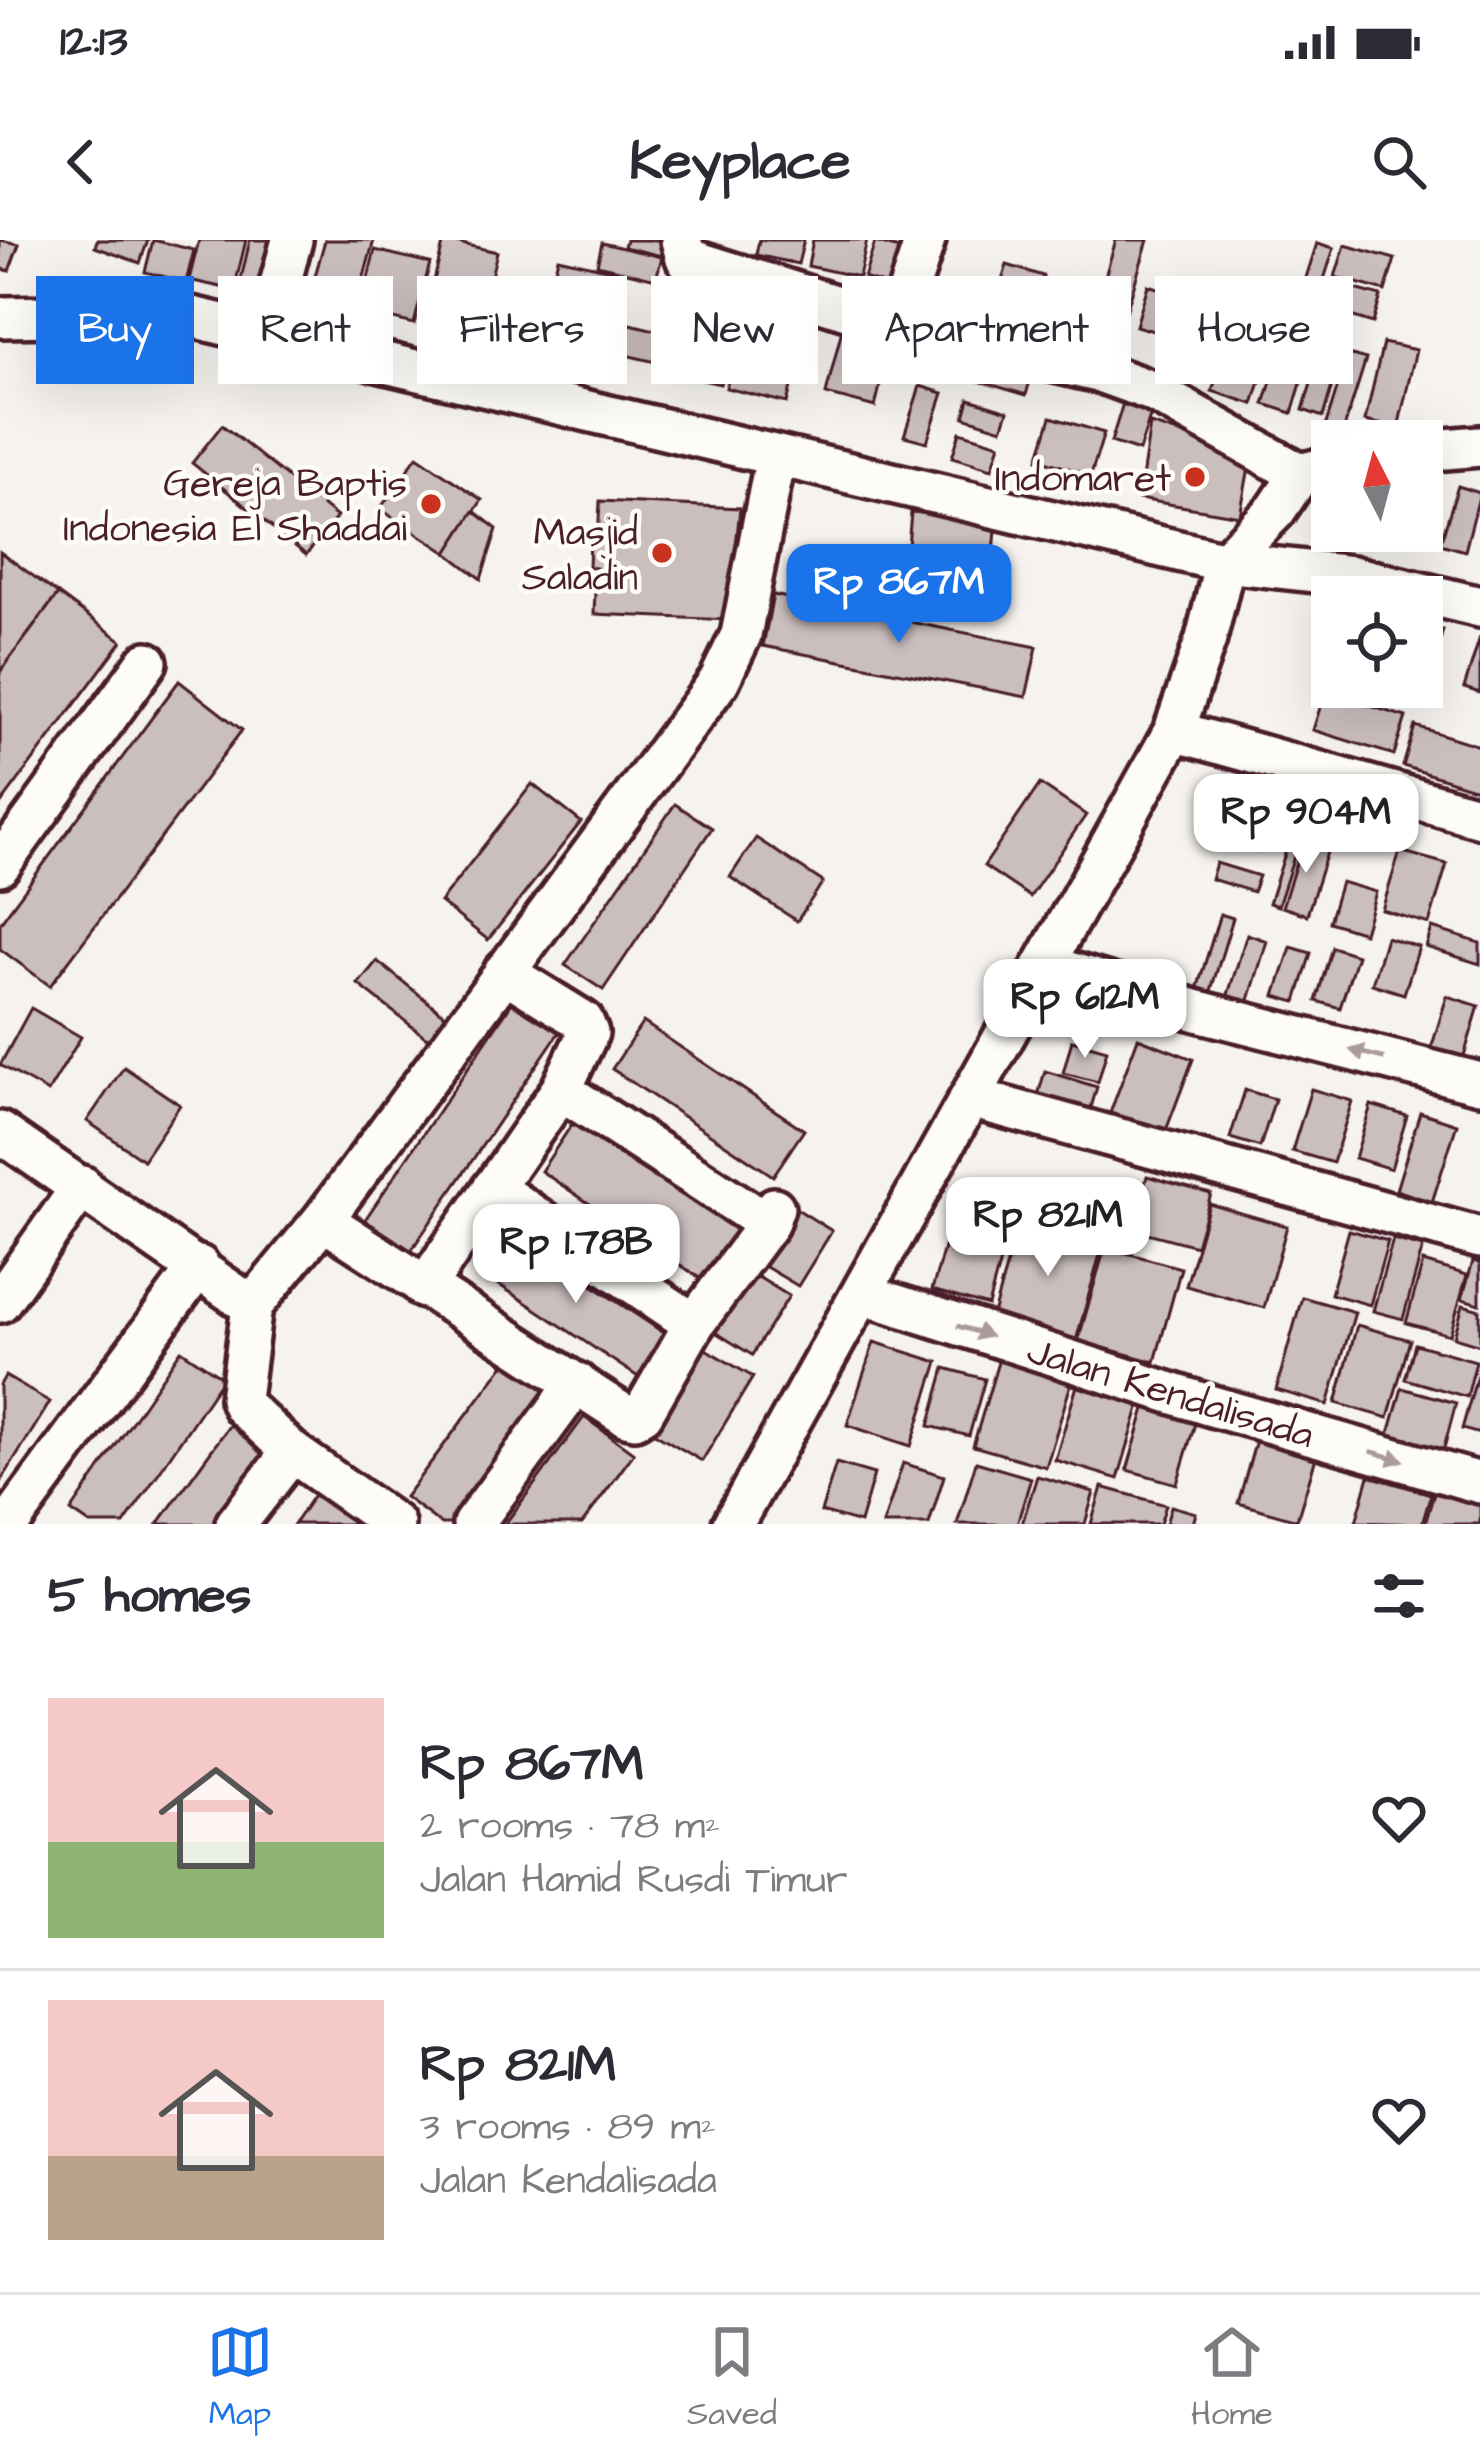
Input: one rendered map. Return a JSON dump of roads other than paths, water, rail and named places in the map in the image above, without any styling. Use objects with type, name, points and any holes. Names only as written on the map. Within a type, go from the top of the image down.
[{"type":"street","points":[[282,276],[292,240]]},
{"type":"street","points":[[681,240],[686,258],[842,308]]},
{"type":"street","points":[[913,276],[925,240]]},
{"type":"street","points":[[0,317],[178,314],[218,323]]},
{"type":"street","points":[[393,363],[1226,562],[1352,576],[1480,607]]},
{"type":"street","points":[[1131,383],[1311,468]]},
{"type":"street","points":[[1443,449],[1480,446]]},
{"type":"street","points":[[394,1524],[292,1451],[243,1406],[253,1306],[323,1220],[679,736],[731,658],[741,635],[776,456]]},
{"type":"street","points":[[736,1523],[1174,731],[1226,562],[1311,475]]},
{"type":"street","points":[[0,865],[147,662]]},
{"type":"street","points":[[1174,731],[1480,817]]},
{"type":"street","points":[[1045,964],[1198,1012],[1480,1083]]},
{"type":"street","points":[[424,1288],[560,1090],[588,1033],[583,1021],[504,972]]},
{"type":"street","points":[[323,1220],[635,1418],[643,1413],[694,1324],[771,1216],[560,1090]]},
{"type":"street","points":[[971,1097],[1480,1238]]},
{"type":"street","points":[[0,1132],[253,1306]]},
{"type":"street","points":[[0,1302],[82,1186]]},
{"type":"street","points":[[493,1188],[694,1324]]},
{"type":"street","points":[[10,1524],[199,1266]]},
{"type":"street","name":"Jalan Kendalisada","points":[[863,1294],[1205,1404],[1480,1483]]},
{"type":"street","points":[[473,1524],[577,1383]]},
{"type":"street","points":[[236,1524],[292,1451]]},
{"type":"place","name":"Indomaret","points":[[1195,477]]},
{"type":"place","name":"Gereja Baptis Indonesia El Shaddai","points":[[431,504]]},
{"type":"place","name":"Masjid Saladin","points":[[662,553]]}]
